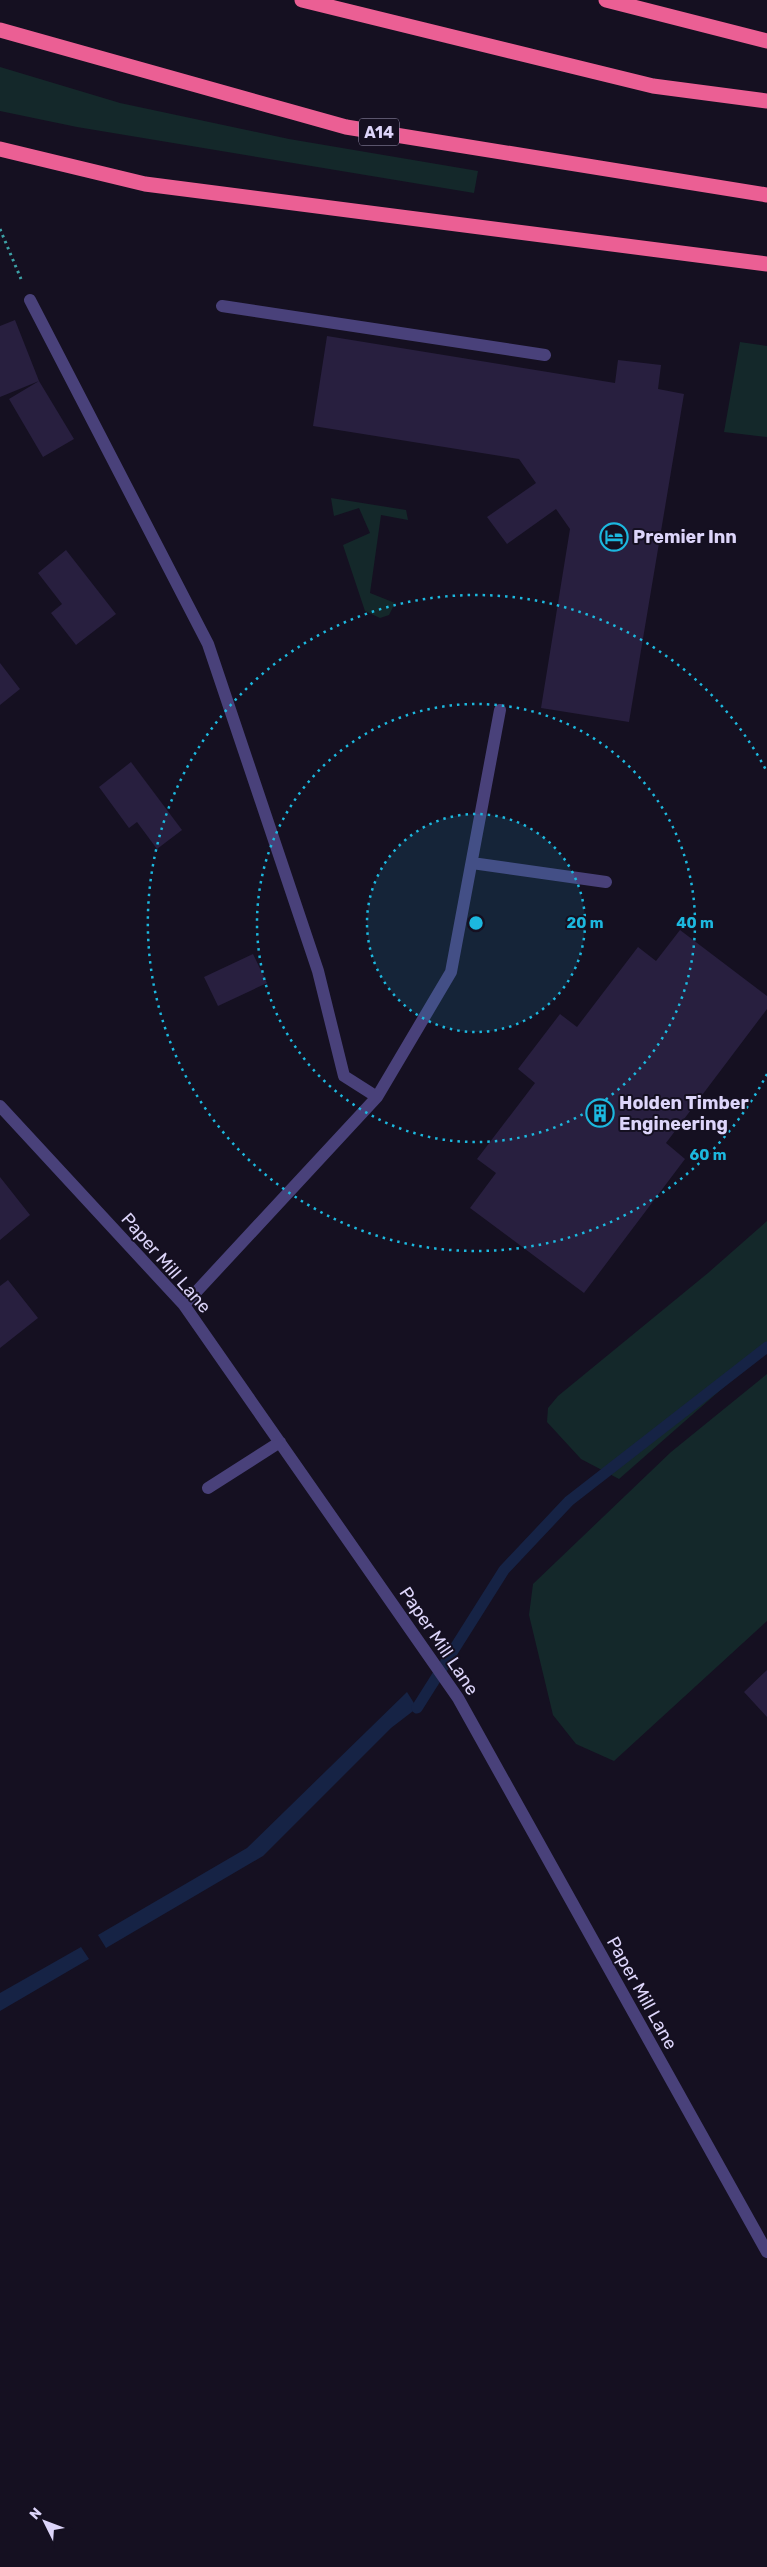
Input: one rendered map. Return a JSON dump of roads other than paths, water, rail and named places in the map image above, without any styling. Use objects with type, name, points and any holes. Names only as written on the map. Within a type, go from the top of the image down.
[{"type":"highway","points":[[302,0],[653,86],[767,101]]},
{"type":"highway","points":[[606,0],[767,41]]},
{"type":"highway","name":"A14","points":[[0,30],[346,127],[767,195]]},
{"type":"highway","points":[[0,149],[145,184],[767,264]]},
{"type":"street","points":[[30,300],[208,644],[318,971],[344,1076],[377,1097]]},
{"type":"street","points":[[222,306],[545,354]]},
{"type":"street","points":[[184,1305],[377,1097],[451,972],[500,710]]},
{"type":"street","points":[[472,863],[606,882]]},
{"type":"street","name":"Paper Mill Lane","points":[[0,1106],[184,1305],[458,1698],[767,2252]]},
{"type":"street","points":[[208,1488],[280,1442]]},
{"type":"water","points":[[407,1692],[417,1708],[391,1728],[263,1856],[106,1948],[98,1935],[247,1848]]},
{"type":"water","points":[[81,1947],[89,1959],[0,2011],[0,1993]]},
{"type":"waterway","points":[[417,1708],[504,1570],[569,1501],[767,1347]]},
{"type":"place","name":"Premier Inn","points":[[614,537]]},
{"type":"place","name":"Holden Timber Engineering","points":[[600,1113]]}]
